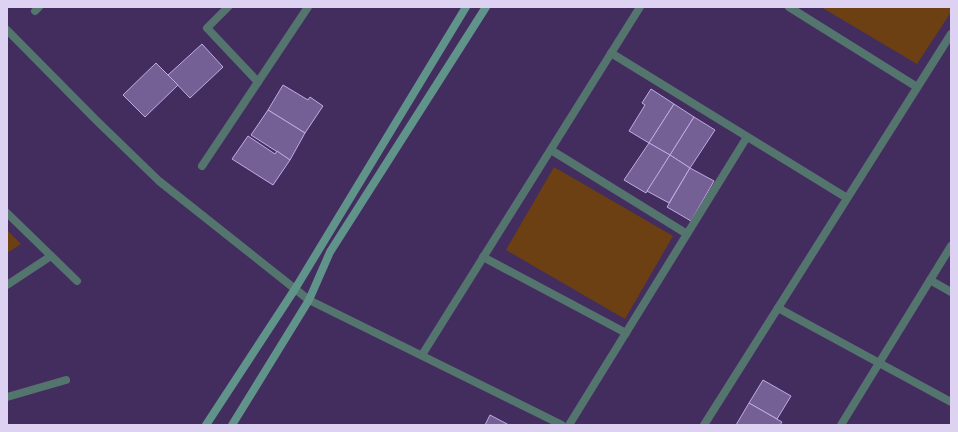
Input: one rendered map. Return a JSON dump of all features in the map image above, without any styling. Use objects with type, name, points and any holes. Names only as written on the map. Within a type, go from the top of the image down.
[{"type":"main road","points":[[206,425],[295,289],[466,7]]},
{"type":"main road","points":[[232,425],[309,300],[330,252],[486,7]]},
{"type":"street","points":[[228,7],[207,28],[258,82]]},
{"type":"street","points":[[422,355],[640,7]]},
{"type":"street","points":[[789,7],[917,87]]},
{"type":"street","points":[[202,166],[307,8]]},
{"type":"street","points":[[7,30],[159,181],[309,300],[562,425]]},
{"type":"street","points":[[704,425],[951,34]]},
{"type":"street","points":[[611,53],[847,198]]},
{"type":"street","points":[[569,425],[747,136]]},
{"type":"street","points":[[550,150],[687,234]]},
{"type":"street","points":[[7,213],[76,281]]},
{"type":"street","points":[[841,425],[951,246]]},
{"type":"street","points":[[7,285],[51,256]]},
{"type":"street","points":[[483,257],[626,333]]},
{"type":"street","points":[[930,280],[951,292]]},
{"type":"street","points":[[778,308],[951,402]]},
{"type":"street","points":[[7,397],[66,380]]},
{"type":"shaded area","points":[[821,7],[951,7],[951,12],[917,64]]},
{"type":"shaded area","points":[[554,167],[673,236],[625,319],[506,250]]},
{"type":"shaded area","points":[[7,230],[21,244],[7,253]]},
{"type":"building","points":[[202,44],[223,67],[190,98],[168,75]]},
{"type":"building","points":[[156,63],[178,85],[145,117],[123,95]]},
{"type":"building","points":[[283,85],[308,100],[310,97],[323,106],[305,133],[268,110]]},
{"type":"building","points":[[651,89],[674,104],[649,143],[629,131],[645,105],[642,103]]},
{"type":"building","points":[[674,104],[694,117],[670,155],[649,143]]},
{"type":"building","points":[[268,110],[305,133],[290,160],[251,135]]},
{"type":"building","points":[[694,117],[715,130],[690,168],[670,155]]},
{"type":"building","points":[[248,136],[275,154],[277,151],[290,160],[273,185],[232,159]]},
{"type":"building","points":[[649,143],[670,155],[646,193],[624,180]]},
{"type":"building","points":[[670,155],[690,168],[669,203],[647,191]]},
{"type":"building","points":[[690,168],[714,181],[691,221],[667,207]]},
{"type":"building","points":[[763,380],[791,396],[777,419],[749,403]]},
{"type":"building","points":[[749,403],[782,422],[780,425],[736,425]]},
{"type":"building","points":[[490,415],[509,425],[485,425]]}]
